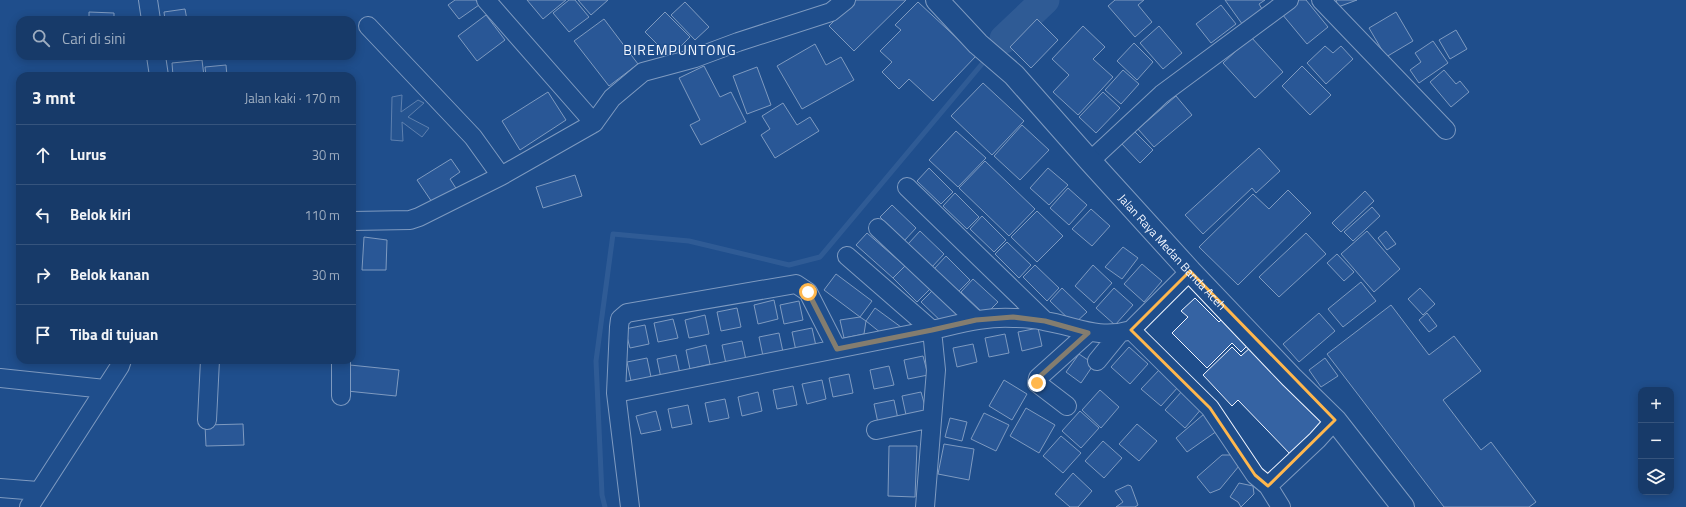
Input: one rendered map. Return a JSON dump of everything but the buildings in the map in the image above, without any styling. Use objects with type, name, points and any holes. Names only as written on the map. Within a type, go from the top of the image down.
[{"type":"highway","name":"Jalan Raya Medan Banda Aceh","points":[[937,0],[978,44],[1014,75],[1190,271],[1291,377],[1335,420],[1403,507]]},
{"type":"street","points":[[148,0],[150,16]]},
{"type":"street","points":[[486,0],[594,123]]},
{"type":"street","points":[[356,221],[410,220],[419,217],[501,176],[594,123],[612,98],[644,72],[695,58],[738,42],[831,12],[846,0]]},
{"type":"street","points":[[1090,161],[1162,94],[1289,0]]},
{"type":"street","points":[[1321,0],[1446,130]]},
{"type":"street","points":[[368,26],[473,137],[501,176]]},
{"type":"street","points":[[157,60],[158,72]]},
{"type":"street","points":[[907,187],[1045,321]]},
{"type":"street","points":[[878,228],[976,320]]},
{"type":"street","points":[[847,256],[932,330],[936,370],[926,507]]},
{"type":"street","points":[[1097,361],[1125,332],[1190,271]]},
{"type":"street","points":[[630,507],[616,393],[620,319],[627,313],[796,284],[808,292],[837,349]]},
{"type":"street","points":[[616,393],[976,320],[1013,317],[1045,321],[1088,333],[1125,332],[1210,408],[1255,476],[1268,486],[1281,507]]},
{"type":"street","points":[[1067,406],[1037,383],[1038,378],[1088,333]]},
{"type":"street","points":[[28,507],[120,364]]},
{"type":"street","points":[[207,420],[210,364]]},
{"type":"street","points":[[341,396],[342,364]]},
{"type":"street","points":[[0,378],[105,389]]},
{"type":"street","points":[[876,430],[932,418]]},
{"type":"street","points":[[1268,486],[1317,440],[1335,420]]},
{"type":"street","points":[[0,488],[38,491]]},
{"type":"highlighted area","points":[[1190,271],[1335,420],[1268,486],[1255,475],[1210,408],[1131,330]]},
{"type":"shaded area","points":[[402,95],[401,112],[418,100],[424,103],[408,117],[429,128],[422,137],[402,122],[403,141],[391,140],[392,97]]},
{"type":"waterway","points":[[1004,39],[1045,0]]},
{"type":"waterway","points":[[994,51],[1004,39]]},
{"type":"waterway","points":[[605,507],[602,495],[596,361],[613,234],[689,241],[789,265],[820,257],[987,58]]},
{"type":"district","name":"BIREMPUNTONG","points":[[680,49]]},
{"type":"route","points":[[808,292],[837,349],[976,320],[1013,317],[1045,321],[1088,333],[1038,378],[1037,383]]}]
